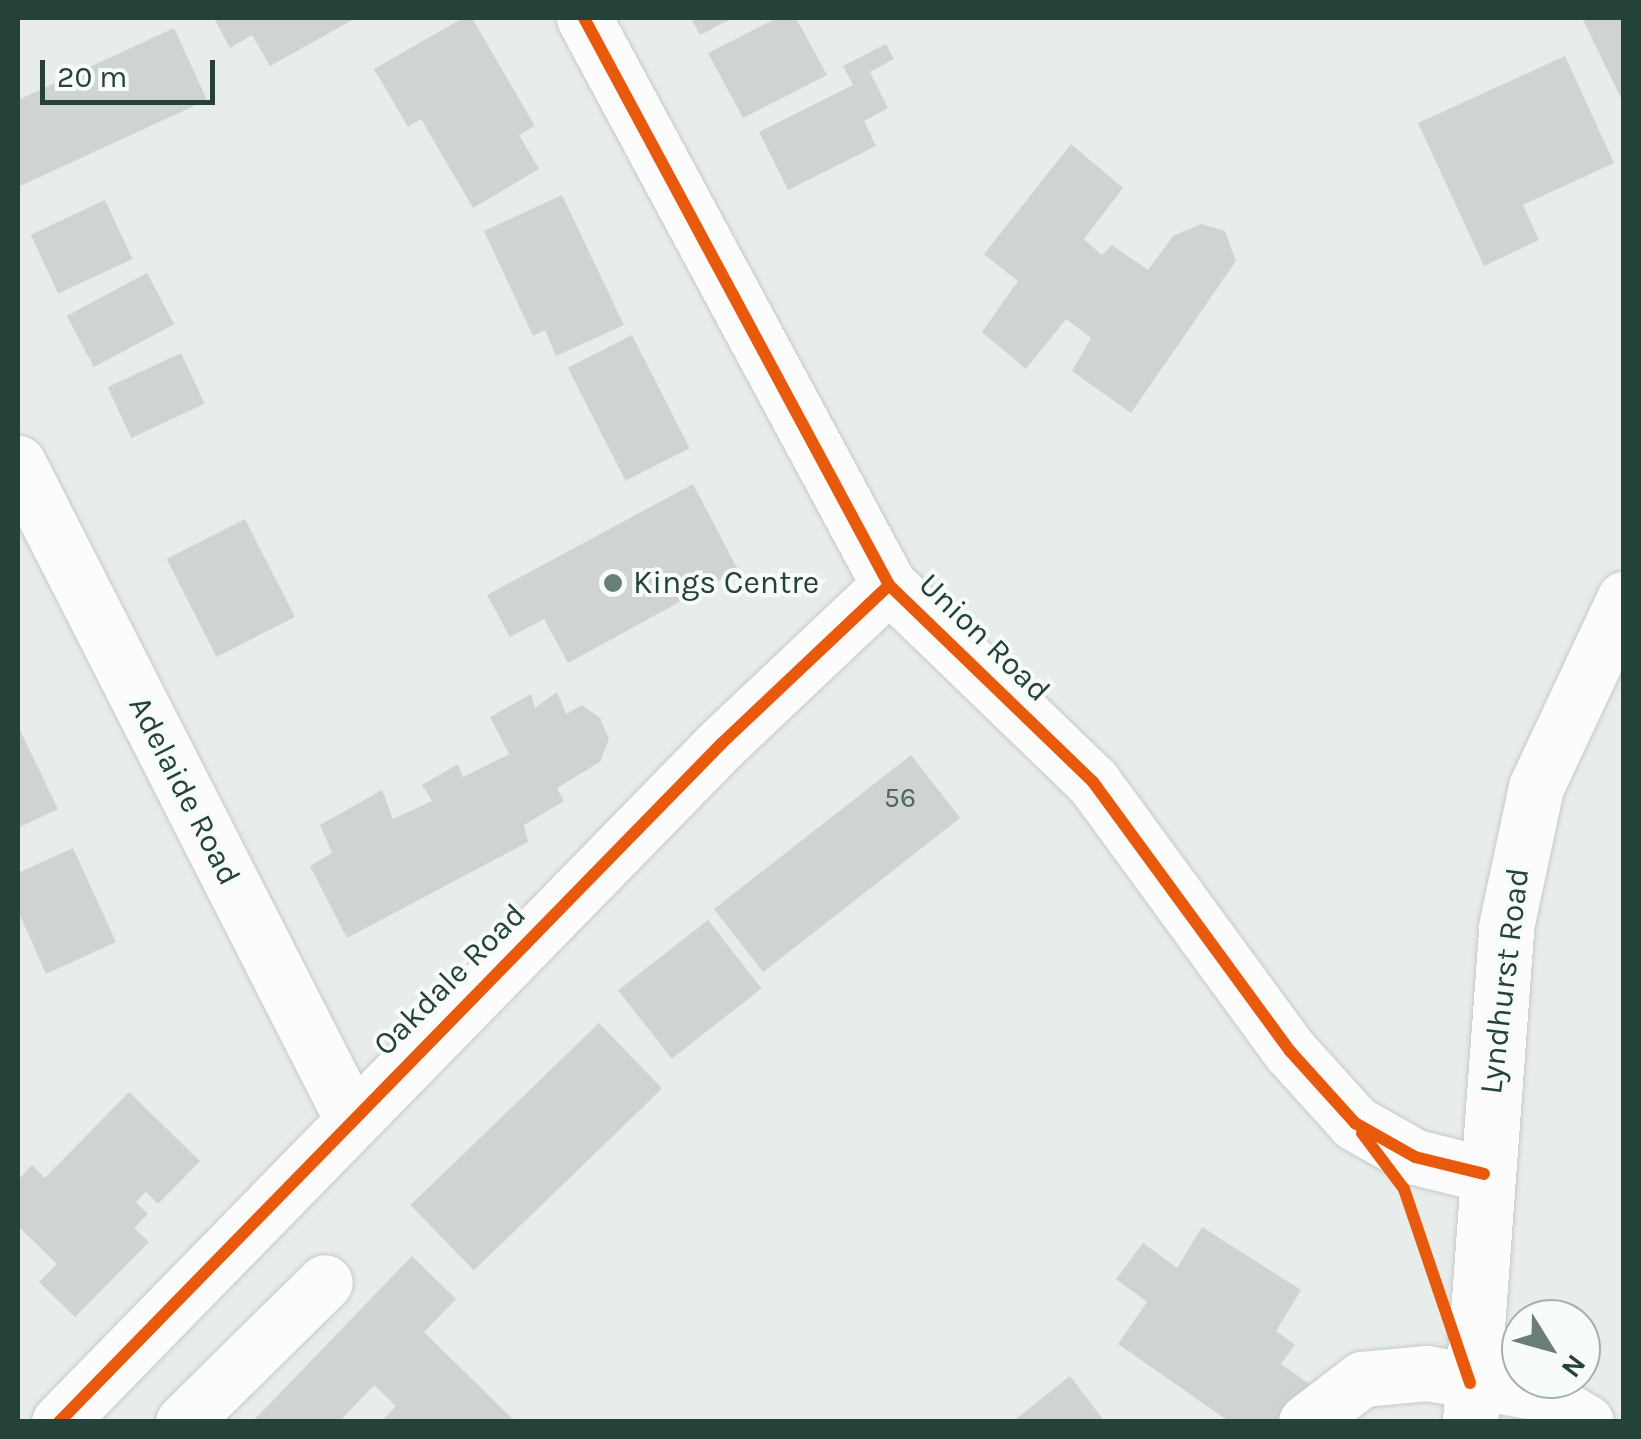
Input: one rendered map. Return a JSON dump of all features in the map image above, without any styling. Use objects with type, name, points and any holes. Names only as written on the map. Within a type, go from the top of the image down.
[{"type":"street","name":"Union Road","points":[[584,18],[889,585],[1093,782],[1290,1050],[1355,1124],[1415,1157],[1484,1174]]},
{"type":"street","name":"Adelaide Road","points":[[18,463],[352,1118]]},
{"type":"street","name":"Oakdale Road","points":[[59,1422],[721,744],[889,585]]},
{"type":"street","name":"Lyndhurst Road","points":[[1470,1402],[1484,1174],[1506,927],[1536,786],[1624,599]]},
{"type":"street","points":[[183,1422],[325,1282]]},
{"type":"street","points":[[1306,1422],[1362,1379],[1427,1372],[1470,1402],[1534,1392],[1586,1422]]},
{"type":"building","points":[[214,18],[356,18],[270,66],[252,35],[230,48]]},
{"type":"building","points":[[463,18],[472,18],[535,126],[519,135],[539,169],[473,208],[421,119],[408,127],[374,69]]},
{"type":"building","points":[[691,18],[733,18],[700,35]]},
{"type":"building","points":[[777,18],[796,18],[827,75],[743,118],[708,53]]},
{"type":"building","points":[[1582,18],[1624,18],[1624,104]]},
{"type":"building","points":[[174,28],[207,100],[18,187],[18,100]]},
{"type":"building","points":[[886,44],[894,59],[870,72],[888,108],[864,121],[876,146],[788,190],[759,132],[853,85],[843,66]]},
{"type":"building","points":[[1565,56],[1614,163],[1523,205],[1539,240],[1484,266],[1418,123]]},
{"type":"building","points":[[1071,144],[1123,188],[1084,239],[1102,255],[1112,245],[1148,270],[1173,236],[1201,224],[1225,231],[1236,261],[1131,413],[1072,371],[1091,338],[1066,319],[1026,369],[982,332],[1018,281],[984,254]]},
{"type":"building","points":[[562,195],[624,325],[556,356],[545,330],[533,336],[484,231]]},
{"type":"building","points":[[105,200],[132,259],[58,294],[31,235]]},
{"type":"building","points":[[147,273],[174,324],[94,367],[67,316]]},
{"type":"building","points":[[632,335],[690,448],[626,481],[568,368]]},
{"type":"building","points":[[181,353],[205,404],[131,438],[108,387]]},
{"type":"building","name":"Kings Centre","points":[[693,484],[738,570],[568,663],[544,619],[510,637],[487,595]]},
{"type":"building","points":[[245,519],[295,617],[217,657],[167,559]]},
{"type":"building","points":[[557,692],[566,714],[582,705],[600,718],[609,739],[600,762],[557,788],[564,801],[524,825],[528,842],[347,938],[310,866],[332,853],[320,825],[382,790],[393,819],[432,801],[422,785],[458,764],[463,777],[509,754],[490,717],[531,694],[535,708]]},
{"type":"building","points":[[18,726],[58,809],[18,828]]},
{"type":"building","points":[[911,755],[960,818],[763,972],[714,909]]},
{"type":"building","points":[[73,848],[116,942],[46,974],[18,911],[18,873]]},
{"type":"building","points":[[708,920],[762,989],[672,1059],[618,990]]},
{"type":"building","points":[[599,1023],[662,1088],[474,1270],[411,1205]]},
{"type":"building","points":[[129,1092],[200,1161],[158,1204],[146,1192],[136,1202],[148,1214],[134,1228],[149,1242],[75,1317],[39,1282],[57,1264],[18,1226],[18,1180],[32,1165],[45,1178]]},
{"type":"building","points":[[1202,1227],[1301,1290],[1276,1331],[1295,1345],[1281,1364],[1328,1397],[1297,1422],[1230,1422],[1118,1344],[1147,1302],[1116,1279],[1143,1243],[1177,1268]]},
{"type":"building","points":[[412,1256],[456,1299],[424,1332],[516,1422],[381,1422],[396,1406],[374,1385],[339,1422],[252,1422]]},
{"type":"building","points":[[1070,1376],[1105,1422],[1012,1422]]},
{"type":"cycle path","points":[[584,18],[889,585],[1093,782],[1290,1051],[1355,1123],[1415,1157],[1484,1174]]},
{"type":"cycle path","points":[[59,1422],[721,744],[889,585]]},
{"type":"cycle path","points":[[1362,1133],[1404,1189],[1470,1383]]},
{"type":"place","name":"Kings Centre","points":[[613,583]]}]
